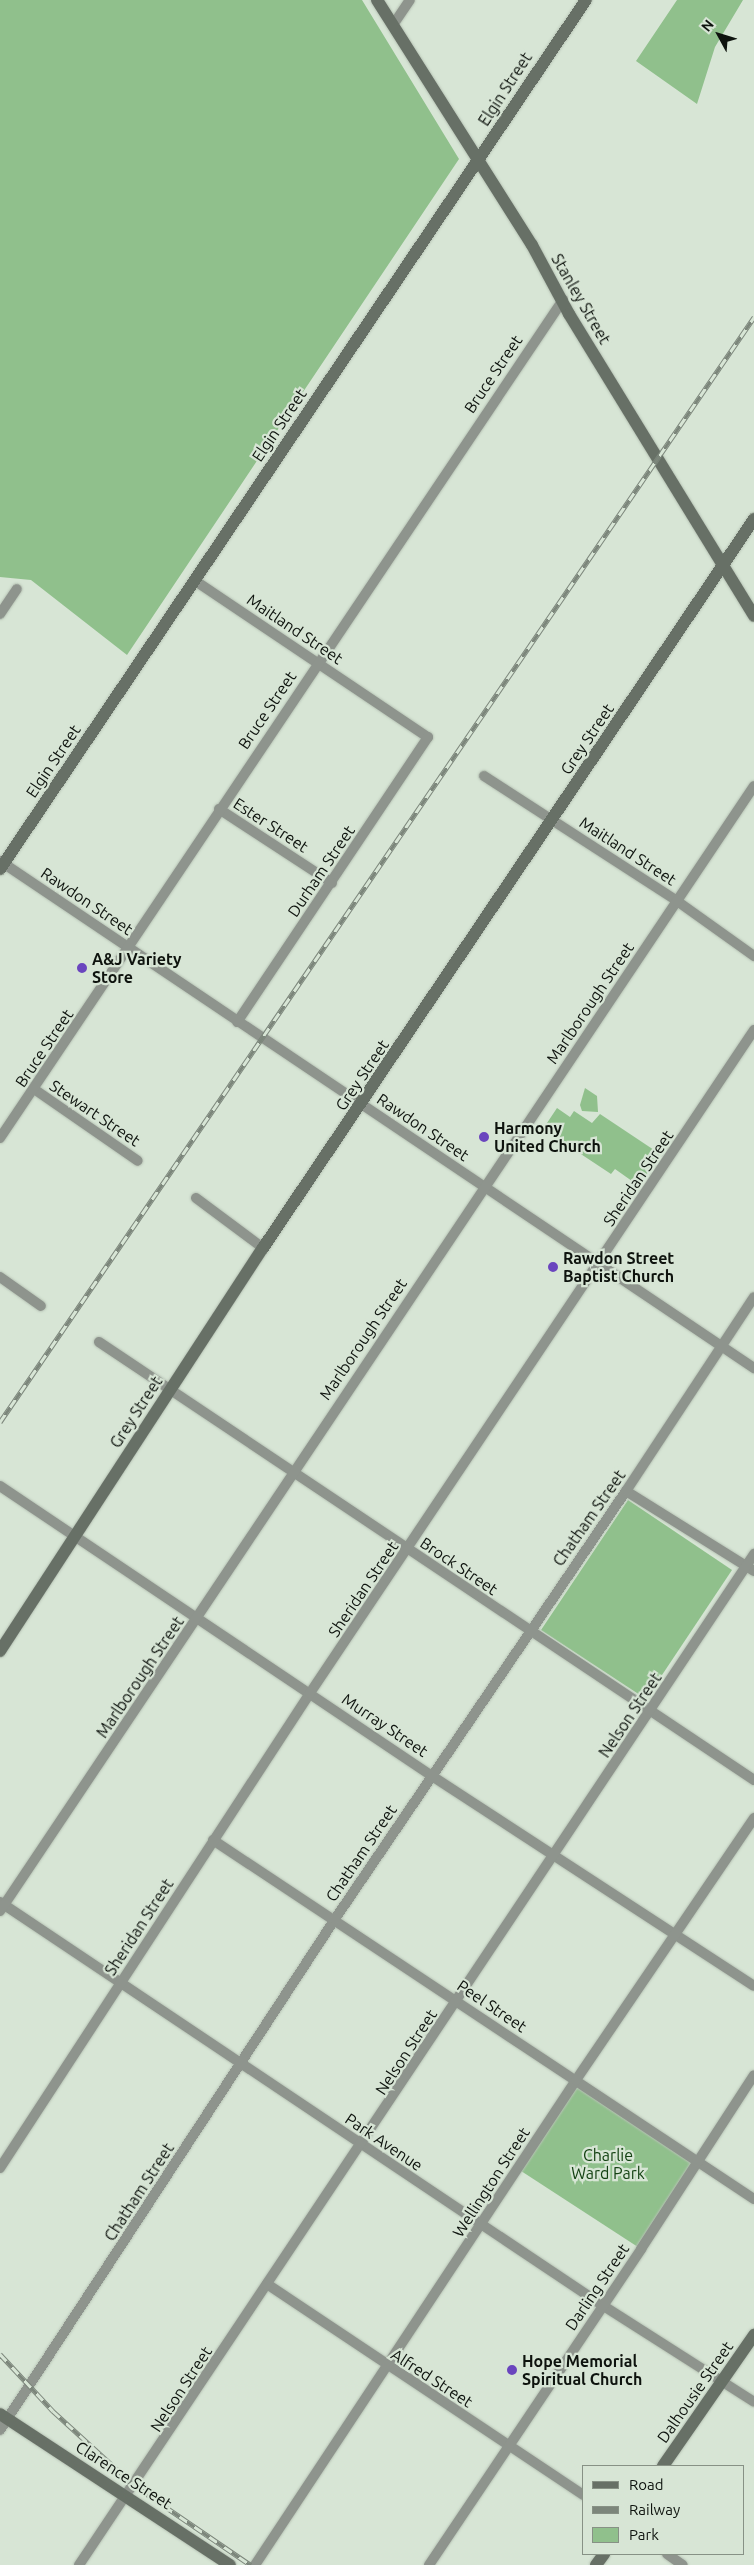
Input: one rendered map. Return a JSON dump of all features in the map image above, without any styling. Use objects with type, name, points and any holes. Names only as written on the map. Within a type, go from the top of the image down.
[{"type":"street","name":"Stanley Street","points":[[376,0],[477,159],[754,616]]},
{"type":"street","points":[[392,26],[410,0]]},
{"type":"street","name":"Elgin Street","points":[[1,864],[586,0]]},
{"type":"street","name":"Bruce Street","points":[[0,1138],[317,662],[563,300]]},
{"type":"street","name":"Grey Street","points":[[0,1651],[263,1248],[362,1104],[754,519]]},
{"type":"street","name":"Maitland Street","points":[[194,580],[428,736]]},
{"type":"street","points":[[0,614],[17,589]]},
{"type":"street","name":"Durham Street","points":[[237,1022],[428,736]]},
{"type":"street","name":"Maitland Street","points":[[484,776],[677,901],[754,956]]},
{"type":"street","name":"Marlborough Street","points":[[1,1906],[198,1618],[292,1473],[483,1187],[754,786]]},
{"type":"street","name":"Ester Street","points":[[219,808],[332,882]]},
{"type":"street","name":"Rawdon Street","points":[[1,864],[128,947],[754,1368]]},
{"type":"street","name":"Sheridan Street","points":[[0,2168],[310,1693],[408,1550],[754,1030]]},
{"type":"street","name":"Stewart Street","points":[[34,1089],[138,1161]]},
{"type":"street","points":[[196,1198],[263,1248]]},
{"type":"street","points":[[0,1277],[41,1306]]},
{"type":"street","name":"Chatham Street","points":[[0,2430],[4,2417],[335,1919],[528,1632],[626,1491],[754,1297]]},
{"type":"street","name":"Brock Street","points":[[99,1342],[528,1632],[754,1780]]},
{"type":"street","name":"Murray Street","points":[[0,1486],[432,1776],[754,1986]]},
{"type":"street","points":[[626,1491],[750,1569]]},
{"type":"street","name":"Nelson Street","points":[[80,2565],[128,2497],[267,2284],[362,2145],[650,1712],[750,1569],[754,1554]]},
{"type":"street","name":"Wellington Street","points":[[255,2565],[576,2080],[676,1936],[754,1818]]},
{"type":"street","name":"Peel Street","points":[[213,1840],[335,1919],[754,2199]]},
{"type":"street","name":"Park Avenue","points":[[1,1906],[602,2305],[754,2402]]},
{"type":"street","name":"Darling Street","points":[[429,2565],[754,2075]]},
{"type":"street","name":"Alfred Street","points":[[267,2284],[387,2367],[582,2494]]},
{"type":"street","name":"Dalhousie Street","points":[[665,2465],[754,2335]]},
{"type":"street","name":"Clarence Street","points":[[4,2417],[230,2565]]},
{"type":"street","points":[[668,2555],[683,2565]]},
{"type":"green space","points":[[0,0],[362,0],[459,159],[127,655],[31,580],[0,577]]},
{"type":"green space","points":[[677,0],[743,0],[715,47],[697,104],[636,61]]},
{"type":"green space","points":[[585,1088],[597,1096],[598,1112],[582,1111],[580,1105]]},
{"type":"green space","points":[[557,1108],[570,1117],[574,1111],[592,1123],[600,1114],[660,1154],[639,1186],[615,1169],[611,1174],[543,1129]]},
{"type":"green space","points":[[628,1500],[732,1570],[646,1699],[541,1630]]},
{"type":"green space","name":"Charlie Ward Park","points":[[576,2080],[698,2161],[641,2249],[518,2169]]},
{"type":"railway","points":[[0,1422],[754,317]]},
{"type":"railway","points":[[0,2354],[53,2411],[135,2486],[251,2565]]},
{"type":"place","name":"A&J Variety Store","points":[[82,968]]},
{"type":"place","name":"Harmony United Church","points":[[484,1137]]},
{"type":"place","name":"Rawdon Street Baptist Church","points":[[553,1267]]},
{"type":"place","name":"Hope Memorial Spiritual Church","points":[[512,2370]]}]
